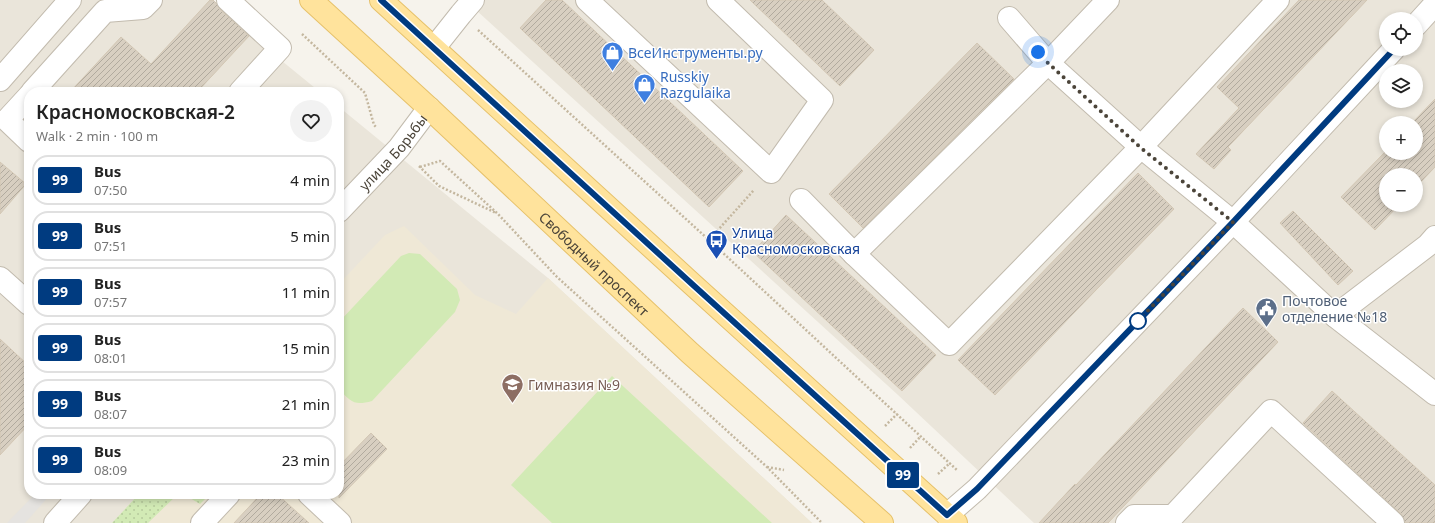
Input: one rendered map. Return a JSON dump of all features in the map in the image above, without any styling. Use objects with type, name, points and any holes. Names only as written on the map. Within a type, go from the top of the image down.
[{"type":"main road","name":"Свободный проспект","points":[[311,0],[429,108],[690,353],[882,523]]},
{"type":"main road","points":[[381,0],[692,284],[947,520]]},
{"type":"street","points":[[0,80],[70,0]]},
{"type":"street","points":[[37,87],[105,11],[143,8],[151,0]]},
{"type":"street","points":[[228,0],[280,48],[245,87]]},
{"type":"street","points":[[587,0],[771,172],[822,100],[718,0]]},
{"type":"street","points":[[854,254],[1048,63],[1108,0]]},
{"type":"street","points":[[801,200],[854,254],[949,344],[1141,148],[1278,0]]},
{"type":"street","points":[[1423,17],[1435,4]]},
{"type":"street","points":[[434,48],[467,7]]},
{"type":"street","points":[[1009,18],[1048,63],[1141,148],[1233,222],[1335,316],[1435,394]]},
{"type":"street","points":[[947,520],[1233,222],[1387,56]]},
{"type":"street","points":[[24,101],[7,120],[24,136]]},
{"type":"street","name":"улица Борьбы","points":[[344,206],[399,148],[429,108]]},
{"type":"street","points":[[1335,316],[1428,245],[1435,237]]},
{"type":"street","points":[[0,278],[24,291]]},
{"type":"street","points":[[1127,523],[1134,516],[1177,519],[1271,411],[1393,523]]},
{"type":"street","points":[[55,523],[77,499]]},
{"type":"street","points":[[202,523],[224,499]]},
{"type":"street","points":[[315,499],[340,523]]},
{"type":"path","points":[[467,7],[709,240],[958,471]]},
{"type":"path","points":[[298,31],[365,94],[374,125],[377,128]]},
{"type":"path","points":[[498,214],[439,186],[420,167],[440,161],[498,214],[557,277],[767,467],[822,523]]},
{"type":"path","points":[[709,240],[771,172]]},
{"type":"path","points":[[885,426],[897,414]]},
{"type":"path","points":[[910,448],[921,436]]},
{"type":"path","points":[[938,474],[950,463]]},
{"type":"path","points":[[767,467],[789,471]]},
{"type":"shaded area","name":"Гимназия №9","points":[[0,0],[213,0],[250,35],[314,87],[24,87],[24,499],[344,499],[344,111],[548,278],[812,523],[0,523]]},
{"type":"shaded area","points":[[465,0],[1435,0],[1435,523],[1034,523],[898,395]]},
{"type":"shaded area","name":"Гимназия №9","points":[[404,226],[475,295],[516,314],[548,278],[812,523],[112,523],[134,499],[344,499],[344,279],[385,235]]},
{"type":"shaded area","points":[[30,499],[47,499],[25,523],[7,523]]},
{"type":"green space","points":[[409,253],[420,254],[457,289],[460,300],[455,312],[372,401],[361,403],[353,402],[344,394],[344,317],[401,256]]},
{"type":"green space","points":[[612,376],[772,523],[552,523],[511,485]]},
{"type":"green space","points":[[134,499],[173,499],[148,523],[112,523]]},
{"type":"green space","points":[[192,499],[205,499],[200,504]]},
{"type":"building","points":[[210,0],[213,0],[220,9],[249,36],[202,87],[75,87],[121,37],[151,64]]},
{"type":"building","points":[[546,0],[562,0],[743,171],[709,207],[520,28]]},
{"type":"building","points":[[750,0],[822,0],[874,50],[840,86]]},
{"type":"building","points":[[1299,0],[1367,0],[1228,147],[1231,150],[1214,169],[1196,154],[1239,108],[1217,87]]},
{"type":"building","points":[[977,43],[1014,79],[863,228],[829,194]]},
{"type":"building","points":[[1435,99],[1435,167],[1423,180],[1423,168],[1379,168],[1379,212],[1392,212],[1375,230],[1341,197],[1379,158],[1379,160],[1423,160],[1423,116],[1419,116]]},
{"type":"building","points":[[0,162],[24,182],[24,186],[0,214]]},
{"type":"building","points":[[1138,173],[1174,209],[995,395],[958,360]]},
{"type":"building","points":[[1293,211],[1353,271],[1338,285],[1280,223]]},
{"type":"building","points":[[786,215],[936,355],[902,391],[753,252]]},
{"type":"building","points":[[1243,308],[1278,342],[1108,523],[1039,523],[1075,484],[1076,485]]},
{"type":"building","points":[[0,339],[24,361],[24,429],[0,455]]},
{"type":"building","points":[[1332,391],[1435,485],[1435,523],[1406,523],[1401,514],[1303,423]]},
{"type":"building","points":[[371,433],[387,449],[344,493],[344,461]]},
{"type":"building","points":[[256,499],[283,499],[309,523],[234,523]]},
{"type":"bus line","name":"99","points":[[381,0],[947,515],[977,489],[1222,233],[1388,56]]},
{"type":"place","name":"ВсеИнструменты.ру","points":[[612,72]]},
{"type":"place","name":"Russkiy Razgulaika","points":[[644,104]]},
{"type":"place","name":"Улица Красномосковская","points":[[716,260]]},
{"type":"place","name":"Почтовое отделение №18","points":[[1266,328]]},
{"type":"place","name":"Гимназия №9","points":[[512,404]]},
{"type":"route","points":[[1038,52],[1048,63],[1141,148],[1233,222],[1137,322],[1138,321]]}]
